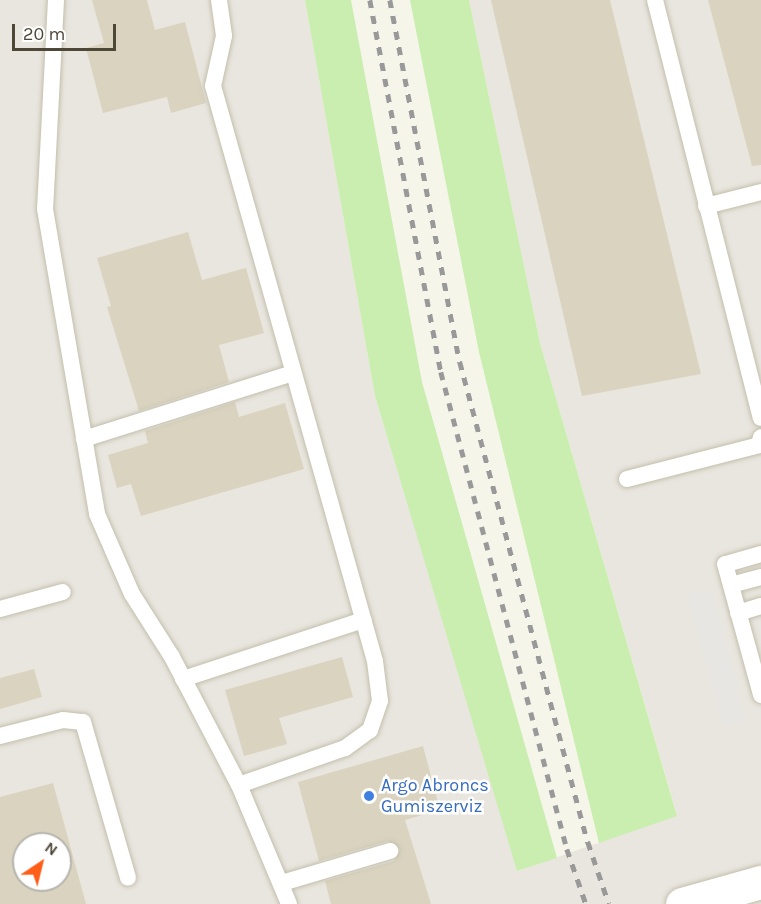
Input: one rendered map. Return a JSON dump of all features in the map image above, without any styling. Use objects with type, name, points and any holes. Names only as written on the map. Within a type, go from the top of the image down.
[{"type":"street","points":[[682,904],[757,890]]},
{"type":"lane","points":[[56,0],[45,208],[97,514],[132,594],[183,679],[239,785],[289,904]]},
{"type":"lane","points":[[219,0],[224,36],[213,86],[364,620],[375,661],[380,701],[370,730],[345,748],[239,785]]},
{"type":"lane","points":[[655,0],[705,206],[761,418]]},
{"type":"lane","points":[[705,206],[761,192]]},
{"type":"lane","points":[[84,439],[293,373]]},
{"type":"lane","points":[[627,479],[759,445],[761,437]]},
{"type":"lane","points":[[761,554],[725,564],[738,613],[754,646],[761,695]]},
{"type":"lane","points":[[731,585],[761,577]]},
{"type":"lane","points":[[0,609],[63,592]]},
{"type":"lane","points":[[738,613],[761,606]]},
{"type":"lane","points":[[183,679],[364,620]]},
{"type":"lane","points":[[0,736],[63,720],[83,722],[128,878]]},
{"type":"lane","points":[[282,883],[390,851]]},
{"type":"shaded area","points":[[0,0],[305,0],[375,396],[518,871],[677,815],[540,343],[469,0],[761,0],[761,904],[0,904]]},
{"type":"shaded area","points":[[711,589],[747,720],[723,727],[687,595]]},
{"type":"green space","points":[[305,0],[351,0],[422,382],[557,858],[517,871],[375,396]]},
{"type":"green space","points":[[410,0],[469,0],[540,343],[677,816],[599,843],[479,352]]},
{"type":"building","points":[[92,0],[147,0],[155,30],[185,22],[206,103],[171,113],[167,97],[103,113],[86,48],[104,43]]},
{"type":"building","points":[[491,0],[610,0],[701,374],[582,396]]},
{"type":"building","points":[[708,0],[761,0],[761,165],[752,166]]},
{"type":"building","points":[[188,232],[202,280],[246,268],[264,333],[219,345],[229,382],[139,411],[107,307],[111,306],[97,258]]},
{"type":"building","points":[[235,402],[239,417],[285,403],[304,469],[141,516],[131,484],[117,488],[108,455],[148,443],[145,431]]},
{"type":"building","points":[[342,657],[353,697],[279,718],[287,744],[244,756],[225,690]]},
{"type":"building","points":[[34,669],[42,697],[0,709],[0,678]]},
{"type":"building","name":"Argo Abroncs Gumiszerviz","points":[[423,746],[440,810],[405,820],[431,904],[331,904],[325,881],[394,861],[400,849],[388,841],[319,861],[298,782]]},
{"type":"building","points":[[53,783],[66,832],[12,832],[12,892],[72,892],[72,853],[86,904],[0,904],[0,797]]},
{"type":"railway","points":[[370,0],[441,372],[567,849],[586,904]]},
{"type":"railway","points":[[390,0],[460,362],[588,842],[609,904]]},
{"type":"place","name":"Argo Abroncs Gumiszerviz","points":[[369,796]]}]
